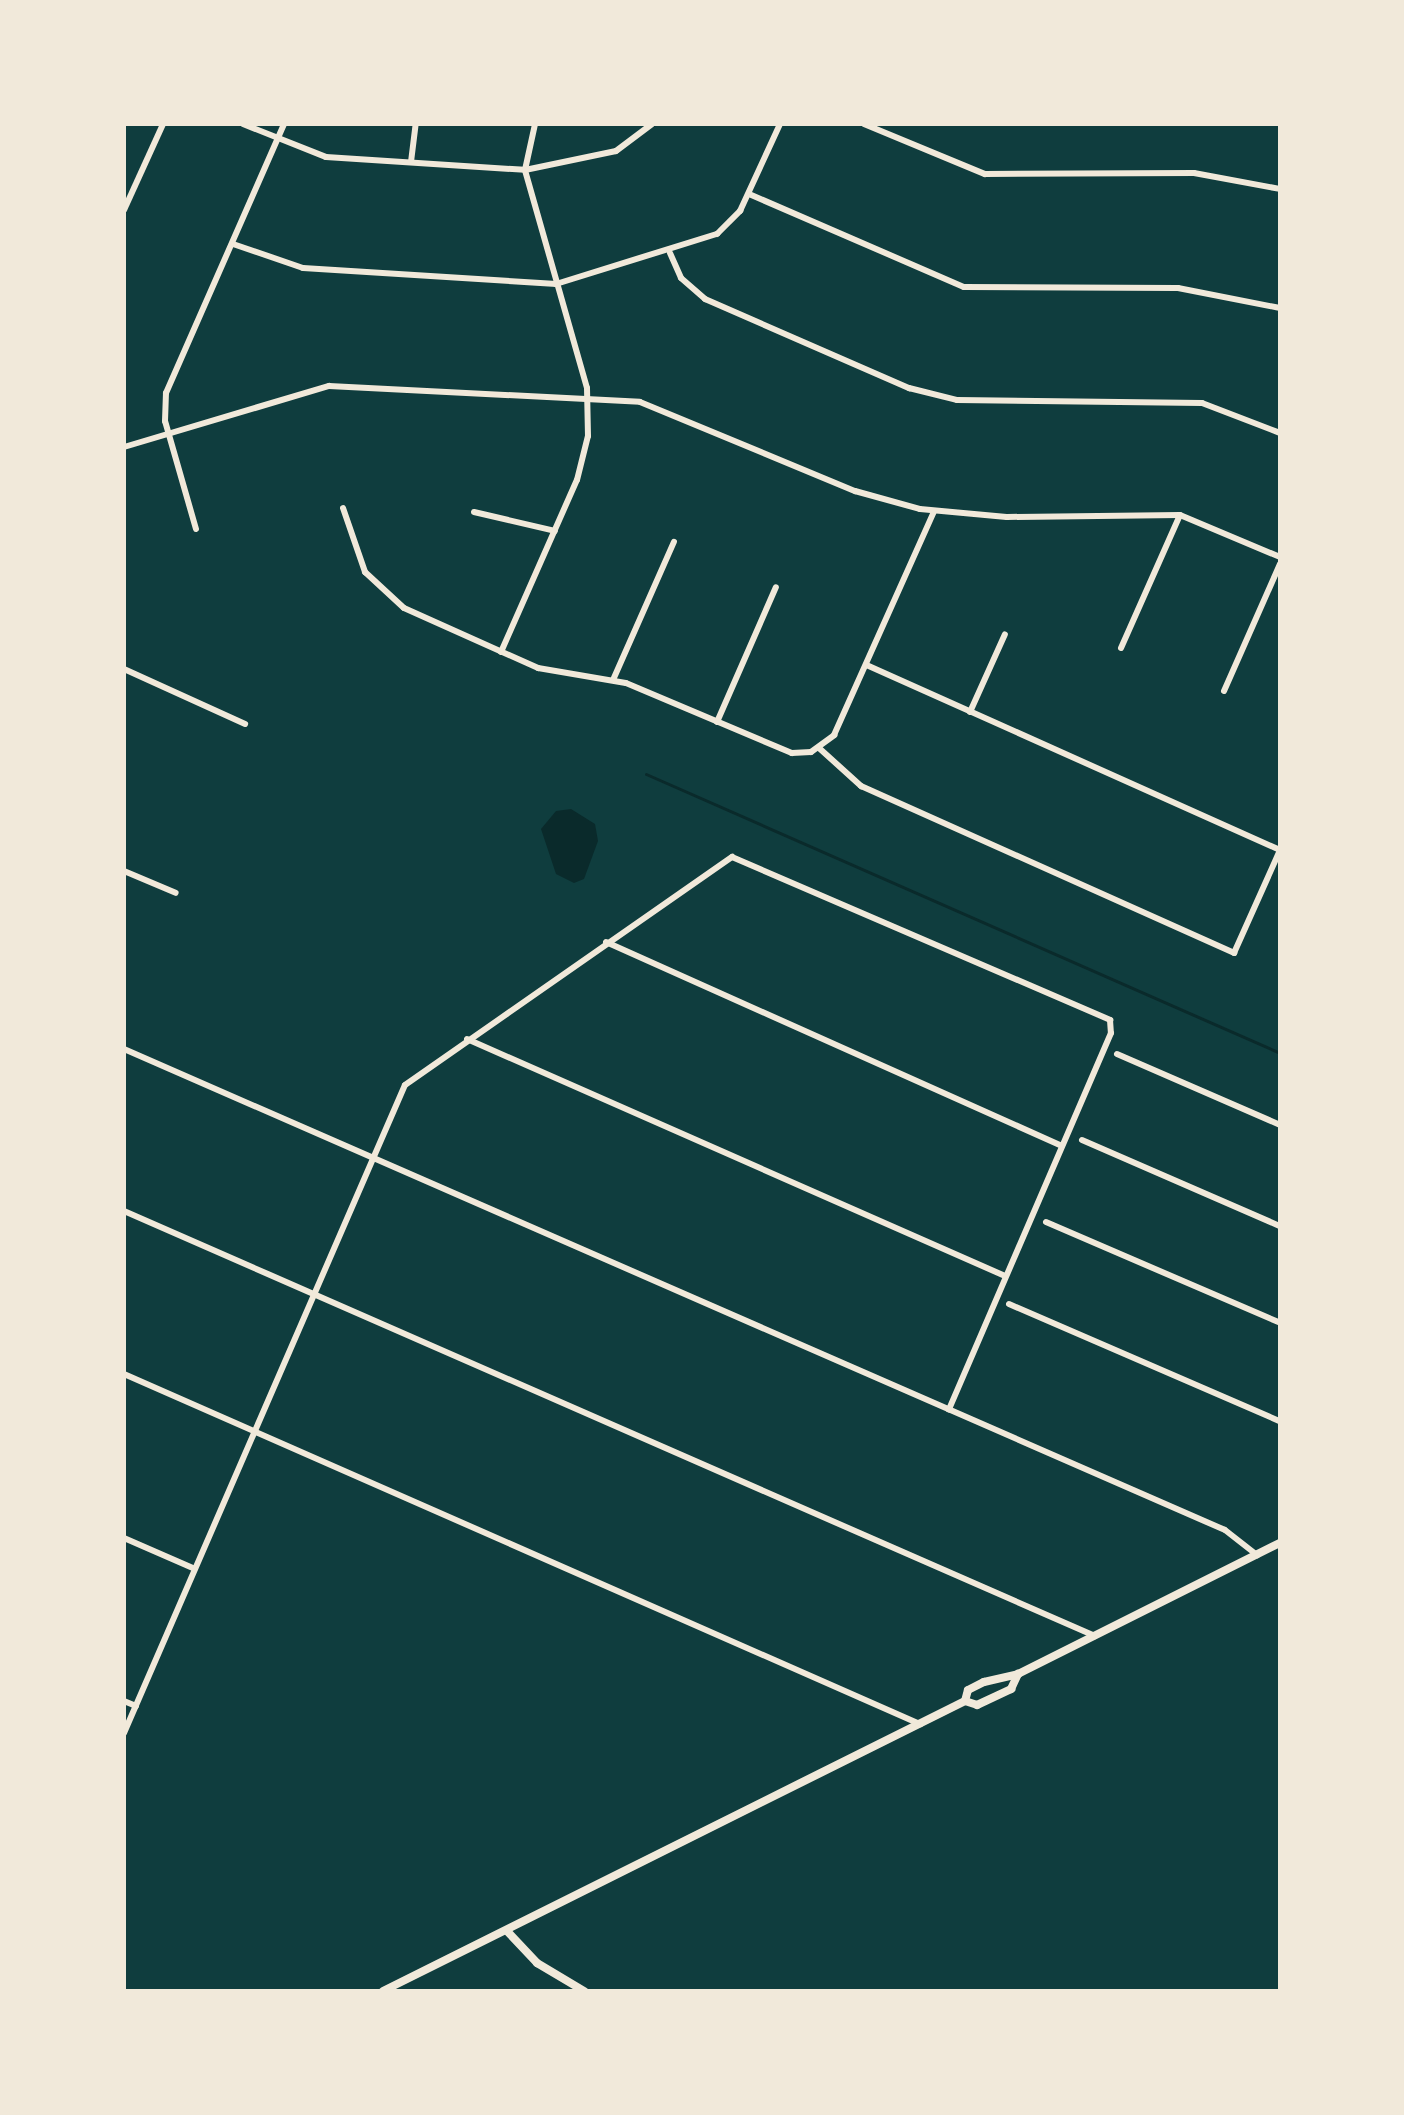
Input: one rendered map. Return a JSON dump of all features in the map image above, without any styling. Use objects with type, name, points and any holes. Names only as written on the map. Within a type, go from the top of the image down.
[{"type":"main road","points":[[383,1991],[965,1701],[976,1686],[1003,1672],[1018,1674],[1280,1543]]},
{"type":"main road","points":[[965,1701],[977,1705],[1011,1689],[1018,1674]]},
{"type":"main road","points":[[507,1931],[537,1963],[584,1991]]},
{"type":"street","points":[[124,210],[163,124]]},
{"type":"street","points":[[243,124],[326,157],[525,170],[616,151],[652,124]]},
{"type":"street","points":[[196,529],[169,434],[166,393],[284,124]]},
{"type":"street","points":[[411,162],[416,124]]},
{"type":"street","points":[[501,652],[582,468],[588,399],[525,170],[535,124]]},
{"type":"street","points":[[233,244],[303,268],[556,284],[670,253],[727,227],[749,194],[780,124]]},
{"type":"street","points":[[864,124],[985,174],[1194,173],[1280,189]]},
{"type":"street","points":[[749,194],[964,287],[1178,288],[1280,308]]},
{"type":"street","points":[[670,253],[681,278],[705,299],[919,391],[999,402],[1202,403],[1280,433]]},
{"type":"street","points":[[124,447],[329,386],[588,399],[670,410],[855,491],[934,511],[1180,515],[1280,557]]},
{"type":"street","points":[[343,508],[360,563],[378,589],[538,668],[613,680],[783,751],[819,748],[834,735],[934,511]]},
{"type":"street","points":[[474,512],[555,531]]},
{"type":"street","points":[[1121,648],[1180,515]]},
{"type":"street","points":[[613,680],[674,542]]},
{"type":"street","points":[[1224,691],[1280,564]]},
{"type":"street","points":[[717,722],[776,587]]},
{"type":"street","points":[[970,712],[1005,634]]},
{"type":"street","points":[[819,748],[861,786],[1234,953],[1280,850],[867,665]]},
{"type":"street","points":[[124,669],[245,724]]},
{"type":"street","points":[[124,1733],[408,1081],[606,942],[737,856],[1110,1020],[1111,1033],[949,1410]]},
{"type":"street","points":[[124,871],[176,893]]},
{"type":"street","points":[[606,942],[1061,1146]]},
{"type":"street","points":[[467,1039],[1005,1276]]},
{"type":"street","points":[[124,1049],[1225,1530],[1257,1555]]},
{"type":"street","points":[[1117,1054],[1280,1125]]},
{"type":"street","points":[[1082,1140],[1280,1226]]},
{"type":"street","points":[[124,1211],[1095,1636]]},
{"type":"street","points":[[1046,1222],[1280,1323]]},
{"type":"street","points":[[1009,1304],[1280,1421]]},
{"type":"street","points":[[124,1374],[920,1724]]},
{"type":"street","points":[[124,1538],[195,1569]]},
{"type":"street","points":[[124,1701],[136,1706]]},
{"type":"water","points":[[571,809],[595,824],[598,841],[584,879],[574,883],[556,874],[541,829],[556,811]]},
{"type":"waterway","points":[[646,774],[1280,1053]]}]
